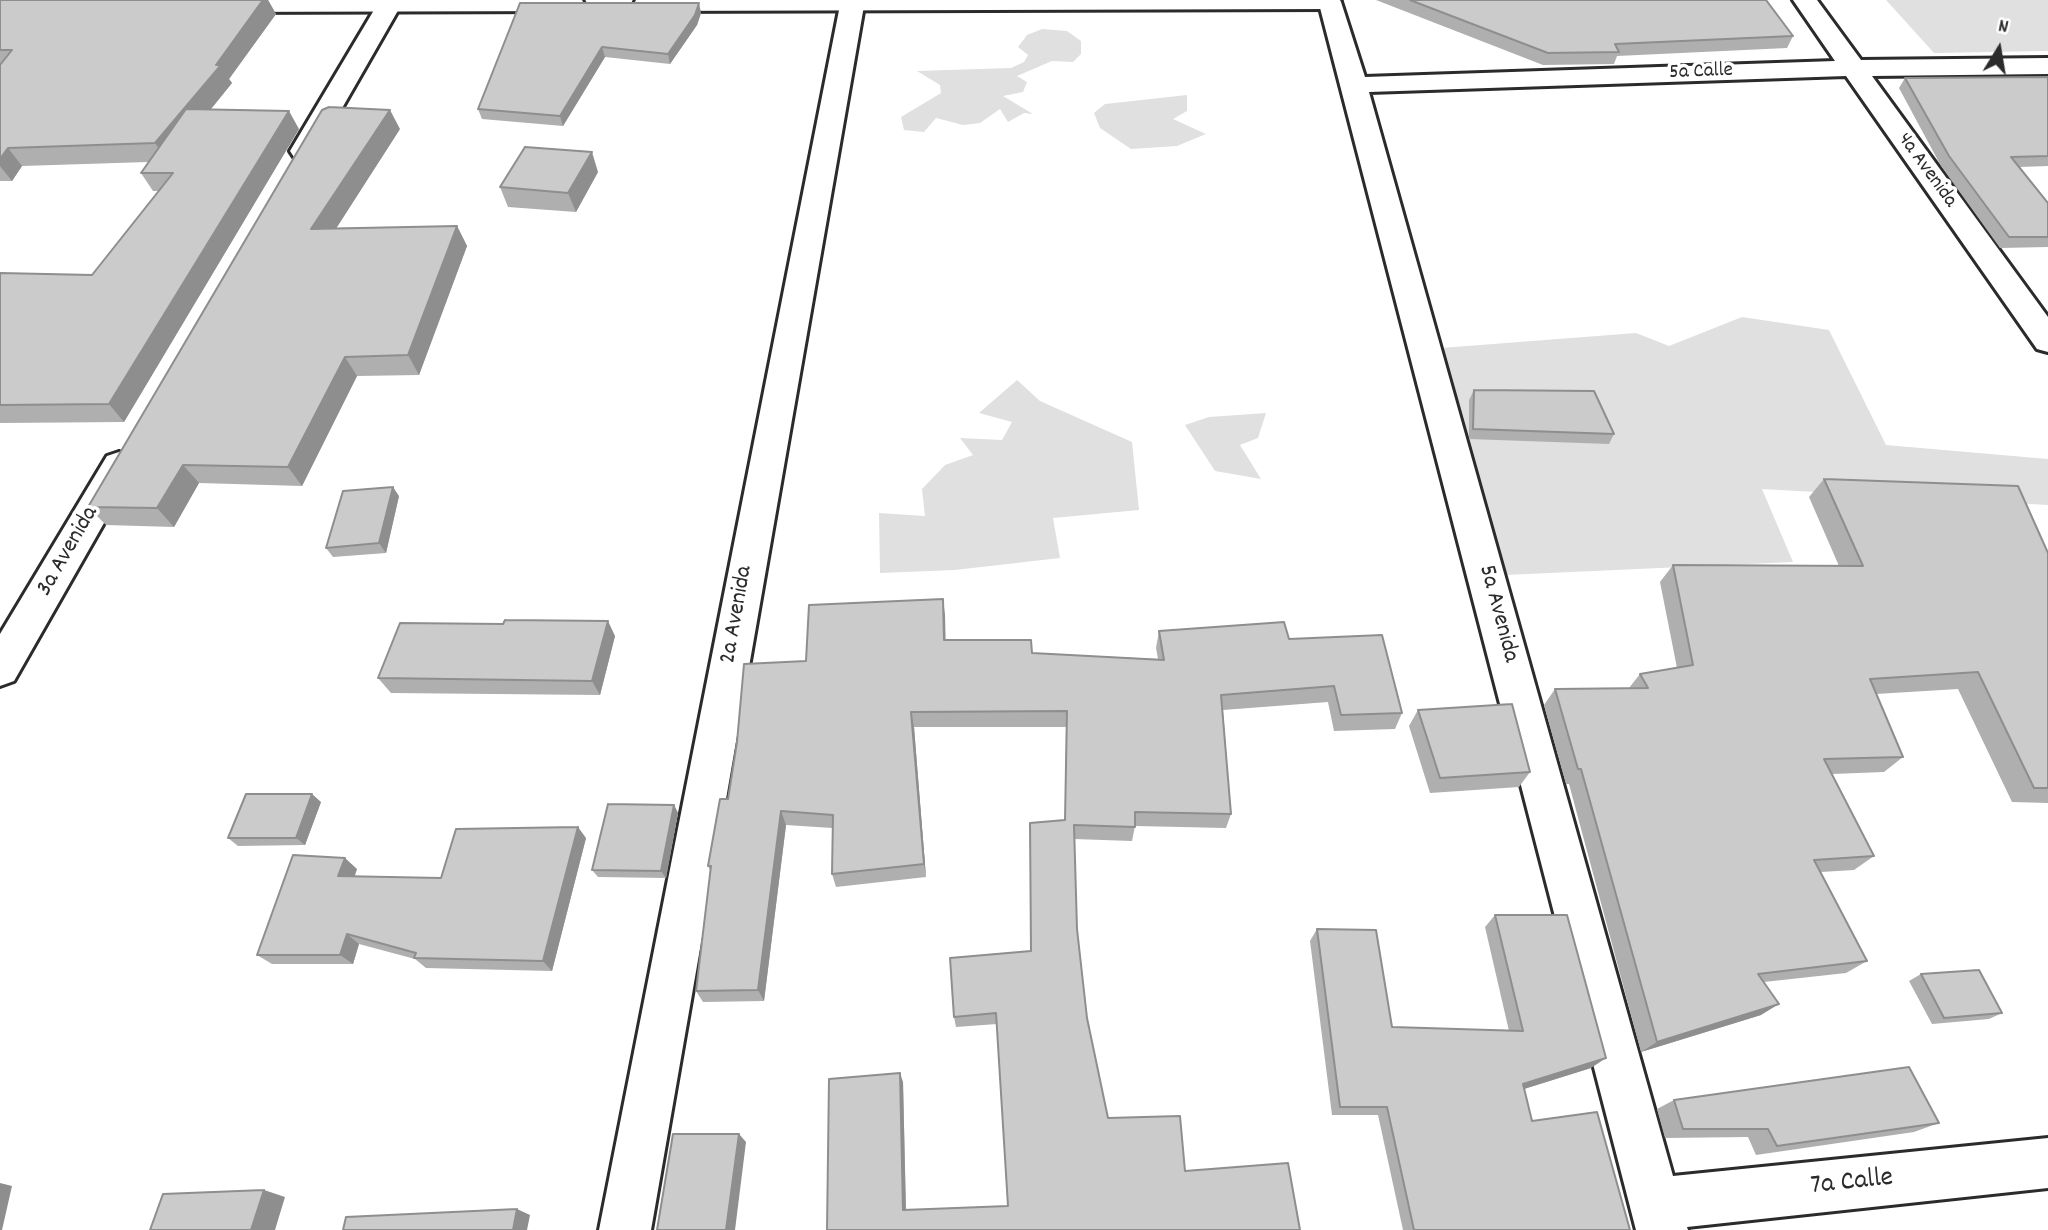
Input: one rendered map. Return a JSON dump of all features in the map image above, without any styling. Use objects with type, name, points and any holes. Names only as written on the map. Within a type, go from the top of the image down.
[{"type":"street","name":"4a Avenida","points":[[1805,0],[2048,341]]},
{"type":"street","points":[[621,4],[1329,1]]},
{"type":"street","name":"5a Avenida","points":[[1329,1],[1354,85],[1658,1217]]},
{"type":"street","points":[[290,174],[391,2]]},
{"type":"street","points":[[195,5],[391,2],[594,4]]},
{"type":"street","name":"2a Avenida","points":[[625,1230],[852,2]]},
{"type":"street","name":"5a Calle","points":[[1354,85],[1852,68],[2048,66]]},
{"type":"street","name":"3a Avenida","points":[[0,669],[135,439]]},
{"type":"street","name":"7a Calle","points":[[1658,1217],[2048,1163]]},
{"type":"shaded area","points":[[1886,0],[2048,0],[2048,51],[1934,53]]},
{"type":"shaded area","points":[[1042,29],[1067,31],[1081,41],[1081,54],[1073,62],[1052,61],[1017,76],[1027,82],[1023,92],[1003,96],[1033,114],[1024,113],[1008,122],[1000,109],[980,123],[963,125],[936,118],[924,132],[904,130],[901,117],[941,93],[940,85],[917,71],[1011,68],[1024,62],[1028,55],[1018,47],[1027,35]]},
{"type":"shaded area","points":[[1187,95],[1187,111],[1173,119],[1206,134],[1177,146],[1131,149],[1100,128],[1094,113],[1105,104]]},
{"type":"shaded area","points":[[1742,317],[1829,330],[1886,445],[2048,459],[2048,505],[1762,489],[1793,562],[1505,575],[1441,348],[1636,333],[1669,346]]},
{"type":"shaded area","points":[[1017,380],[1040,401],[1132,442],[1139,510],[1053,518],[1060,558],[955,570],[880,573],[879,513],[925,516],[922,489],[945,465],[973,455],[960,438],[1002,440],[1012,422],[979,413]]},
{"type":"shaded area","points":[[1266,413],[1258,438],[1240,445],[1261,479],[1215,471],[1185,425],[1209,417]]},
{"type":"building","points":[[0,0],[263,0],[216,65],[221,65],[155,143],[8,148],[0,159],[0,65],[12,50],[0,50]]},
{"type":"building","points":[[1410,0],[1766,0],[1793,36],[1615,44],[1619,52],[1548,53]]},
{"type":"building","points":[[520,3],[699,3],[695,15],[668,54],[602,47],[560,116],[478,109]]},
{"type":"building","points":[[2048,77],[2048,156],[2011,157],[2048,203],[2048,237],[2009,237],[1949,156],[1905,78]]},
{"type":"building","points":[[329,107],[390,110],[311,229],[457,226],[408,355],[345,357],[288,467],[183,465],[157,508],[88,507],[322,110]]},
{"type":"building","points":[[186,109],[289,111],[109,404],[0,405],[0,273],[92,275],[173,173],[141,173]]},
{"type":"building","points":[[525,147],[592,152],[568,193],[500,187]]},
{"type":"building","points":[[1474,390],[1594,391],[1614,434],[1473,429]]},
{"type":"building","points":[[1824,479],[2018,486],[2048,553],[2048,788],[2034,788],[1978,672],[1870,679],[1903,757],[1824,759],[1874,856],[1814,860],[1867,961],[1758,974],[1779,1004],[1657,1042],[1581,769],[1578,769],[1555,689],[1648,688],[1640,674],[1693,665],[1673,565],[1863,566]]},
{"type":"building","points":[[393,487],[379,543],[326,548],[343,491]]},
{"type":"building","points":[[943,599],[944,640],[1031,640],[1032,653],[1164,660],[1159,631],[1284,622],[1289,639],[1382,635],[1402,713],[1341,715],[1334,686],[1221,695],[1231,814],[1135,812],[1135,827],[1074,825],[1077,929],[1087,1018],[1108,1118],[1180,1116],[1185,1171],[1288,1163],[1300,1230],[827,1230],[829,1079],[900,1073],[903,1210],[1008,1206],[996,1013],[954,1017],[950,958],[1031,951],[1030,823],[1065,820],[1067,711],[911,712],[924,864],[832,874],[833,815],[781,811],[758,990],[696,991],[711,866],[708,866],[720,799],[728,799],[737,742],[744,664],[806,661],[809,605]]},
{"type":"building","points":[[505,620],[608,621],[592,681],[378,678],[400,623],[503,624]]},
{"type":"building","points":[[1512,704],[1530,772],[1440,778],[1418,710]]},
{"type":"building","points":[[246,794],[312,794],[296,838],[228,838]]},
{"type":"building","points":[[608,804],[674,805],[661,871],[592,870]]},
{"type":"building","points":[[578,827],[543,961],[414,958],[416,953],[347,934],[340,955],[257,955],[293,855],[345,858],[338,876],[441,878],[456,829]]},
{"type":"building","points":[[1495,915],[1567,915],[1606,1058],[1523,1084],[1532,1121],[1597,1112],[1630,1230],[1414,1230],[1387,1107],[1340,1107],[1317,929],[1376,930],[1392,1027],[1523,1031]]},
{"type":"building","points":[[1979,970],[2002,1013],[1944,1018],[1921,974]]},
{"type":"building","points":[[1909,1067],[1939,1123],[1777,1146],[1768,1129],[1683,1129],[1674,1100]]},
{"type":"building","points":[[673,1134],[739,1134],[726,1230],[657,1230]]},
{"type":"building","points":[[264,1190],[251,1230],[150,1230],[163,1194]]},
{"type":"building","points":[[517,1209],[513,1230],[343,1230],[346,1217]]}]
